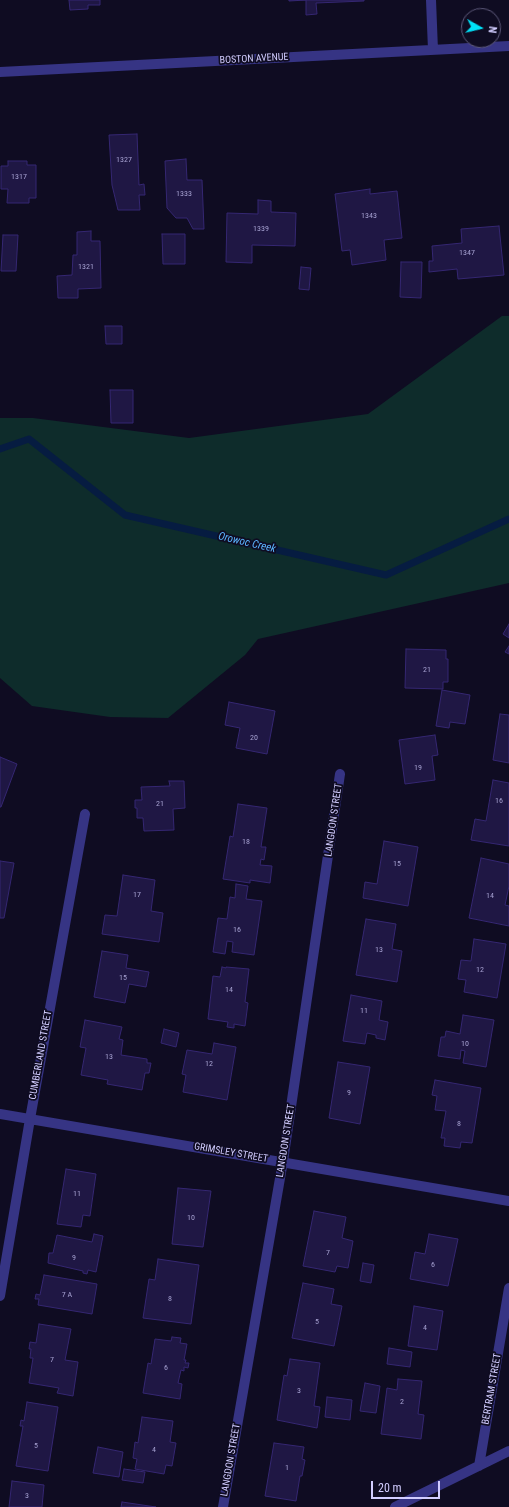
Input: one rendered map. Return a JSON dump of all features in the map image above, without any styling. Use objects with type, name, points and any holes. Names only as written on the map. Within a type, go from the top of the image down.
[{"type":"street","points":[[431,0],[433,50]]},
{"type":"street","name":"BOSTON AVENUE","points":[[0,72],[509,46]]},
{"type":"street","name":"LANGDON STREET","points":[[223,1507],[283,1161],[340,774]]},
{"type":"street","name":"CUMBERLAND STREET","points":[[0,1296],[85,814]]},
{"type":"street","name":"GRIMSLEY STREET","points":[[0,1114],[283,1161],[509,1201]]},
{"type":"street","name":"BERTRAM STREET","points":[[479,1466],[509,1288]]},
{"type":"street","points":[[395,1507],[509,1452]]},
{"type":"green space","points":[[502,316],[509,316],[509,583],[258,639],[245,655],[168,718],[110,717],[32,706],[0,678],[0,418],[33,418],[189,438],[368,414]]},
{"type":"building","points":[[69,0],[100,0],[100,5],[88,5],[88,9],[70,10]]},
{"type":"building","points":[[306,0],[364,1],[316,3],[317,14],[306,15]]},
{"type":"building","points":[[137,134],[139,185],[144,184],[145,195],[139,195],[140,210],[118,210],[112,185],[109,135]]},
{"type":"building","points":[[186,159],[187,180],[202,180],[204,229],[193,229],[187,218],[176,218],[167,208],[165,161]]},
{"type":"building","points":[[8,161],[27,161],[27,165],[36,165],[36,198],[29,198],[29,203],[7,203],[8,189],[1,189],[1,166],[8,166]]},
{"type":"building","points":[[370,189],[370,194],[397,191],[402,238],[384,240],[386,260],[352,265],[350,250],[342,251],[335,194]]},
{"type":"building","points":[[258,200],[271,201],[271,212],[296,213],[295,246],[252,245],[252,263],[226,262],[227,213],[258,214]]},
{"type":"building","points":[[499,226],[504,275],[458,279],[457,269],[429,272],[429,261],[433,261],[432,246],[462,243],[461,229]]},
{"type":"building","points":[[91,231],[91,241],[100,241],[101,288],[78,289],[78,298],[58,298],[57,276],[72,275],[73,255],[77,255],[77,232]]},
{"type":"building","points":[[162,234],[185,234],[185,264],[163,264]]},
{"type":"building","points":[[3,235],[18,235],[16,271],[1,271]]},
{"type":"building","points":[[401,262],[422,262],[421,298],[400,297]]},
{"type":"building","points":[[301,267],[311,268],[309,290],[299,289]]},
{"type":"building","points":[[105,326],[122,326],[122,344],[106,344]]},
{"type":"building","points":[[110,390],[133,390],[133,423],[111,423]]},
{"type":"building","points":[[509,624],[509,638],[503,634]]},
{"type":"building","points":[[509,646],[509,654],[505,652]]},
{"type":"building","points":[[406,649],[446,650],[446,659],[448,659],[448,682],[443,682],[443,689],[405,688]]},
{"type":"building","points":[[442,690],[470,695],[465,724],[450,722],[449,728],[436,726]]},
{"type":"building","points":[[229,702],[275,711],[267,754],[236,748],[240,728],[225,725]]},
{"type":"building","points":[[500,714],[509,715],[509,763],[493,760]]},
{"type":"building","points":[[435,735],[438,755],[432,756],[435,780],[405,784],[399,740]]},
{"type":"building","points":[[0,757],[17,764],[1,807],[0,807]]},
{"type":"building","points":[[493,780],[509,783],[509,846],[471,840],[475,819],[486,821]]},
{"type":"building","points":[[169,781],[184,781],[185,808],[173,809],[174,830],[144,831],[143,818],[137,818],[137,808],[135,808],[135,800],[142,800],[141,787],[170,786]]},
{"type":"building","points":[[238,804],[267,808],[261,847],[266,847],[264,860],[261,859],[260,865],[272,866],[270,883],[250,880],[250,883],[223,879],[230,836],[233,837]]},
{"type":"building","points":[[384,841],[418,847],[408,906],[363,898],[365,882],[377,884]]},
{"type":"building","points":[[481,858],[509,864],[509,886],[505,905],[509,906],[509,926],[469,918]]},
{"type":"building","points":[[0,861],[14,863],[4,918],[0,918]]},
{"type":"building","points":[[123,875],[155,880],[151,911],[163,913],[159,942],[102,934],[105,915],[117,916]]},
{"type":"building","points":[[236,884],[248,886],[246,899],[262,901],[254,955],[232,952],[233,942],[227,941],[225,954],[213,952],[218,918],[227,919],[230,897],[235,898]]},
{"type":"building","points":[[366,919],[396,924],[392,949],[402,951],[397,982],[356,975]]},
{"type":"building","points":[[474,939],[506,944],[497,998],[464,992],[466,980],[458,979],[461,960],[471,961]]},
{"type":"building","points":[[102,951],[128,955],[126,968],[149,972],[146,987],[129,984],[125,1003],[94,997]]},
{"type":"building","points":[[222,967],[249,969],[245,1002],[248,1003],[245,1026],[234,1024],[234,1028],[227,1027],[228,1022],[208,1019],[213,976],[220,977]]},
{"type":"building","points":[[351,995],[382,1001],[379,1020],[388,1022],[385,1040],[376,1038],[376,1035],[367,1033],[365,1044],[343,1041]]},
{"type":"building","points":[[463,1015],[494,1020],[486,1067],[463,1063],[465,1051],[461,1050],[460,1059],[438,1056],[441,1037],[445,1037],[446,1031],[460,1034]]},
{"type":"building","points":[[85,1020],[122,1027],[119,1039],[123,1040],[121,1055],[147,1059],[147,1063],[151,1063],[149,1073],[145,1073],[142,1090],[107,1084],[108,1080],[81,1075],[86,1048],[80,1047]]},
{"type":"building","points":[[164,1029],[179,1033],[176,1047],[161,1043]]},
{"type":"building","points":[[214,1043],[236,1047],[227,1100],[183,1092],[186,1075],[182,1074],[187,1050],[212,1054]]},
{"type":"building","points":[[338,1062],[370,1067],[360,1124],[329,1118]]},
{"type":"building","points":[[435,1080],[481,1088],[472,1143],[461,1142],[460,1148],[444,1146],[445,1138],[441,1138],[446,1111],[435,1110],[437,1096],[432,1095]]},
{"type":"building","points":[[66,1169],[96,1174],[90,1216],[83,1215],[81,1227],[57,1224]]},
{"type":"building","points":[[178,1188],[211,1191],[203,1247],[172,1244]]},
{"type":"building","points":[[314,1211],[346,1217],[342,1238],[353,1241],[348,1268],[337,1266],[335,1272],[303,1266]]},
{"type":"building","points":[[94,1234],[103,1236],[96,1272],[88,1270],[87,1274],[83,1273],[83,1271],[48,1263],[49,1253],[53,1253],[57,1235],[92,1242]]},
{"type":"building","points":[[429,1234],[458,1239],[448,1286],[410,1279],[415,1252],[425,1254]]},
{"type":"building","points":[[158,1259],[199,1265],[191,1324],[143,1318],[149,1279],[155,1280]]},
{"type":"building","points":[[363,1263],[374,1265],[371,1283],[360,1281]]},
{"type":"building","points":[[44,1275],[97,1284],[92,1314],[38,1305],[39,1299],[35,1299],[36,1294],[40,1295]]},
{"type":"building","points":[[303,1283],[334,1289],[331,1304],[342,1306],[334,1346],[292,1338]]},
{"type":"building","points":[[414,1306],[443,1311],[437,1350],[408,1346]]},
{"type":"building","points":[[39,1324],[71,1329],[65,1360],[78,1362],[73,1396],[57,1393],[59,1388],[29,1383],[33,1358],[30,1358],[30,1342],[36,1343]]},
{"type":"building","points":[[172,1337],[181,1338],[180,1343],[187,1344],[184,1360],[186,1360],[185,1363],[189,1363],[188,1368],[184,1367],[184,1371],[181,1370],[178,1383],[182,1384],[180,1399],[143,1393],[148,1363],[151,1364],[155,1339],[171,1341]]},
{"type":"building","points":[[389,1348],[412,1352],[410,1367],[387,1364]]},
{"type":"building","points":[[290,1359],[320,1363],[314,1406],[320,1407],[317,1428],[277,1420],[284,1375],[287,1376]]},
{"type":"building","points":[[398,1379],[422,1381],[418,1414],[424,1415],[421,1439],[381,1434],[387,1388],[397,1390]]},
{"type":"building","points":[[365,1383],[380,1386],[376,1413],[360,1411]]},
{"type":"building","points":[[327,1397],[352,1400],[350,1420],[325,1417]]},
{"type":"building","points":[[27,1402],[58,1407],[48,1471],[16,1466],[23,1426],[20,1426],[21,1420],[24,1421]]},
{"type":"building","points":[[142,1417],[173,1421],[170,1442],[176,1443],[172,1466],[166,1465],[164,1474],[135,1469],[137,1459],[133,1458],[135,1442],[138,1443]]},
{"type":"building","points":[[274,1443],[304,1447],[302,1459],[305,1460],[302,1476],[300,1476],[296,1501],[265,1496]]},
{"type":"building","points":[[98,1447],[123,1452],[119,1477],[93,1473]]},
{"type":"building","points":[[124,1469],[145,1472],[143,1483],[122,1480]]},
{"type":"building","points":[[12,1481],[44,1485],[42,1507],[9,1507]]},
{"type":"building","points":[[122,1502],[156,1507],[121,1507]]},
{"type":"waterway","name":"Orowoc Creek","points":[[0,449],[29,439],[125,515],[386,575],[509,519]]}]
